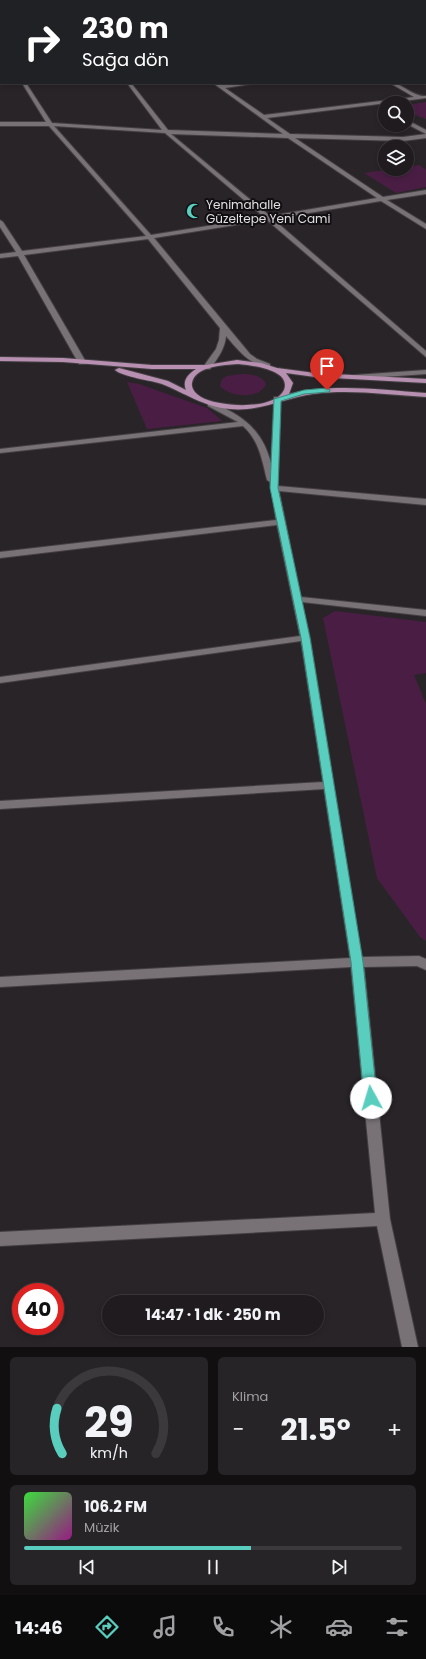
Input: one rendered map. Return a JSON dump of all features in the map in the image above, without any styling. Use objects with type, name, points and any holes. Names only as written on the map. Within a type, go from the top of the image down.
[{"type":"main road","points":[[0,359],[31,358],[152,367],[207,367],[237,362],[267,366],[294,373],[426,381]]},
{"type":"main road","points":[[82,362],[165,383],[200,400],[211,404],[224,406],[244,407],[263,405],[292,394],[318,391],[426,395]]},
{"type":"main road","points":[[267,366],[284,375],[288,381],[289,387],[286,393],[278,399]]},
{"type":"main road","points":[[200,400],[192,394],[188,388],[188,382],[191,376],[207,367]]},
{"type":"street","points":[[25,84],[50,124],[150,237],[247,356],[254,361],[267,366]]},
{"type":"street","points":[[130,84],[166,132],[270,219],[426,355]]},
{"type":"street","points":[[216,84],[288,136],[426,227]]},
{"type":"street","points":[[221,87],[246,84]]},
{"type":"street","points":[[394,84],[419,98]]},
{"type":"street","points":[[263,117],[426,97]]},
{"type":"street","points":[[372,104],[378,107]]},
{"type":"street","points":[[0,124],[50,124],[166,132],[288,136],[403,139],[426,136]]},
{"type":"street","points":[[414,126],[426,132]]},
{"type":"street","points":[[0,256],[150,237],[270,219],[426,192]]},
{"type":"street","points":[[0,222],[82,362]]},
{"type":"street","points":[[207,367],[220,349],[224,340],[223,328]]},
{"type":"street","points":[[345,377],[426,372]]},
{"type":"street","points":[[274,488],[278,399]]},
{"type":"street","points":[[211,404],[232,415],[253,432],[259,441],[274,488],[305,638],[357,962],[383,1219],[410,1347]]},
{"type":"street","points":[[0,451],[244,424]]},
{"type":"street","points":[[274,488],[426,502]]},
{"type":"street","points":[[0,555],[281,522]]},
{"type":"street","points":[[297,599],[426,614]]},
{"type":"street","points":[[0,680],[305,638]]},
{"type":"street","points":[[0,805],[328,785]]},
{"type":"street","points":[[0,982],[357,962],[419,961],[426,965]]},
{"type":"street","points":[[0,1239],[383,1219]]},
{"type":"shaded area","points":[[426,102],[426,119],[414,115],[414,104]]},
{"type":"shaded area","points":[[419,165],[426,170],[426,187],[396,193],[364,173],[378,171],[378,176],[414,176],[414,166]]},
{"type":"shaded area","points":[[241,374],[259,377],[266,384],[258,393],[251,395],[230,393],[220,386],[222,379],[227,376]]},
{"type":"shaded area","points":[[127,382],[139,384],[207,408],[222,421],[147,429]]},
{"type":"shaded area","points":[[335,611],[426,622],[426,673],[414,675],[426,704],[426,941],[420,937],[377,878],[323,618]]},
{"type":"place","name":"Yenimahalle Güzeltepe Yeni Cami","points":[[194,211]]},
{"type":"route","points":[[327,390],[292,394],[278,399],[274,488],[305,638],[357,962],[371,1098]]}]
